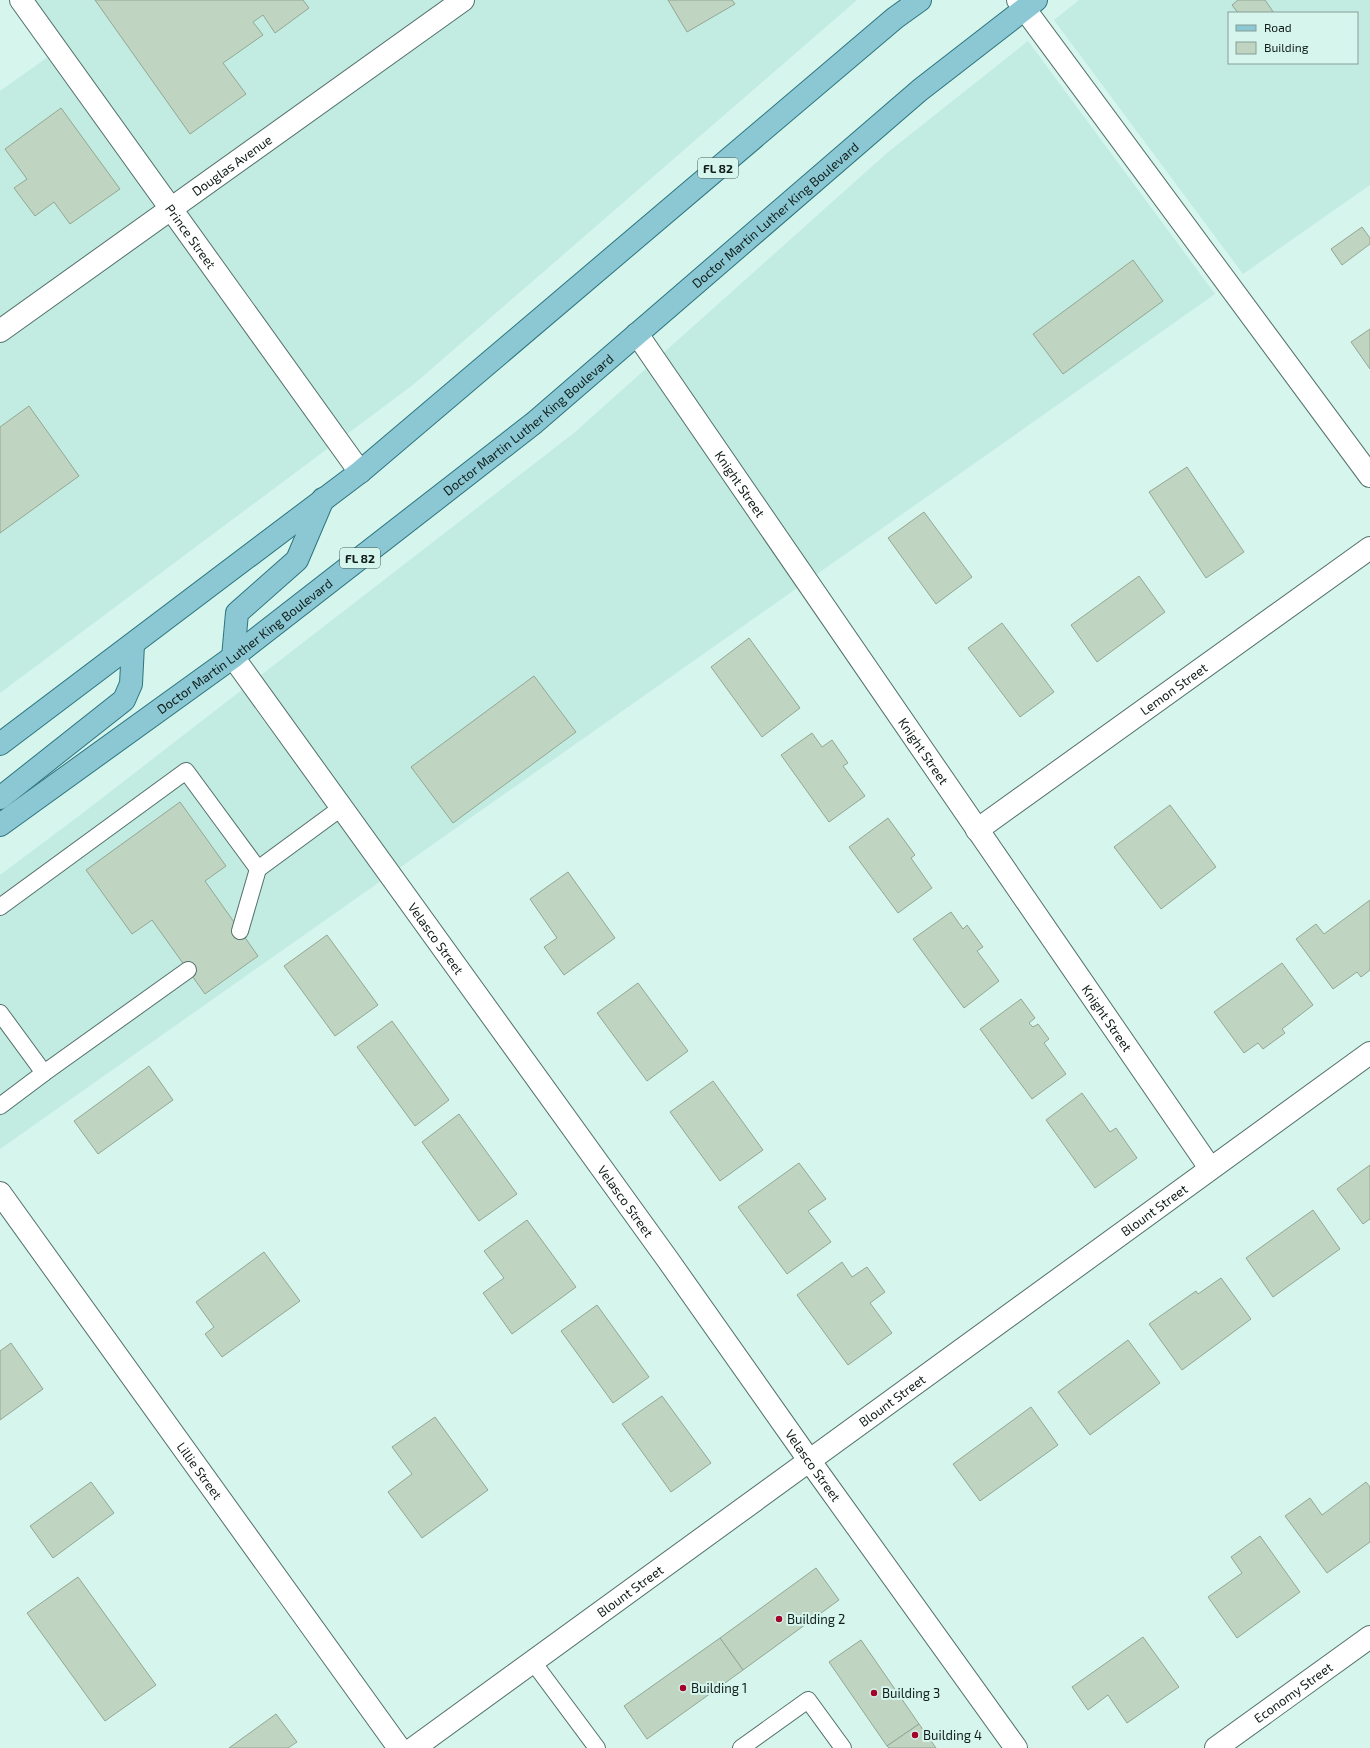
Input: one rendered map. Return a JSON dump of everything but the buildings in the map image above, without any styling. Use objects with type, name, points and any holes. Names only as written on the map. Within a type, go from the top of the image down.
[{"type":"main road","name":"FL 82","points":[[0,744],[360,472],[889,23],[920,0]]},
{"type":"main road","name":"Doctor Martin Luther King Boulevard","points":[[0,824],[233,657],[534,423],[920,90],[1026,3]]},
{"type":"main road","points":[[233,657],[237,613],[297,560],[324,498]]},
{"type":"main road","points":[[0,798],[124,700],[132,684],[132,645]]},
{"type":"street","name":"Prince Street","points":[[21,0],[360,472]]},
{"type":"street","name":"Douglas Avenue","points":[[0,331],[463,0]]},
{"type":"street","points":[[1026,3],[1370,476]]},
{"type":"street","name":"Knight Street","points":[[637,334],[1210,1168]]},
{"type":"street","name":"Lemon Street","points":[[977,830],[1370,548]]},
{"type":"street","name":"Velasco Street","points":[[233,657],[668,1260],[809,1460],[1016,1748]]},
{"type":"street","name":"Blount Street","points":[[414,1748],[1370,1053]]},
{"type":"street","name":"Lillie Street","points":[[0,1193],[399,1748]]},
{"type":"street","name":"Economy Street","points":[[1216,1748],[1370,1637]]},
{"type":"lane","points":[[0,908],[186,771],[258,869]]},
{"type":"lane","points":[[240,931],[258,869],[341,808]]},
{"type":"lane","points":[[0,1106],[188,970]]},
{"type":"lane","points":[[0,1013],[44,1073]]},
{"type":"lane","points":[[533,1662],[597,1748]]},
{"type":"lane","points":[[741,1748],[808,1700],[843,1748]]},
{"type":"shaded area","points":[[18,0],[857,0],[414,384],[0,693],[0,91],[55,52]]},
{"type":"shaded area","points":[[1079,0],[1370,0],[1370,185],[1243,274],[1054,20]]},
{"type":"shaded area","points":[[1028,41],[1215,294],[0,1149],[0,875],[79,816],[574,433],[887,153]]},
{"type":"place","name":"Building 2","points":[[779,1619]]},
{"type":"place","name":"Building 1","points":[[683,1688]]},
{"type":"place","name":"Building 3","points":[[874,1693]]},
{"type":"place","name":"Building 4","points":[[915,1735]]}]
